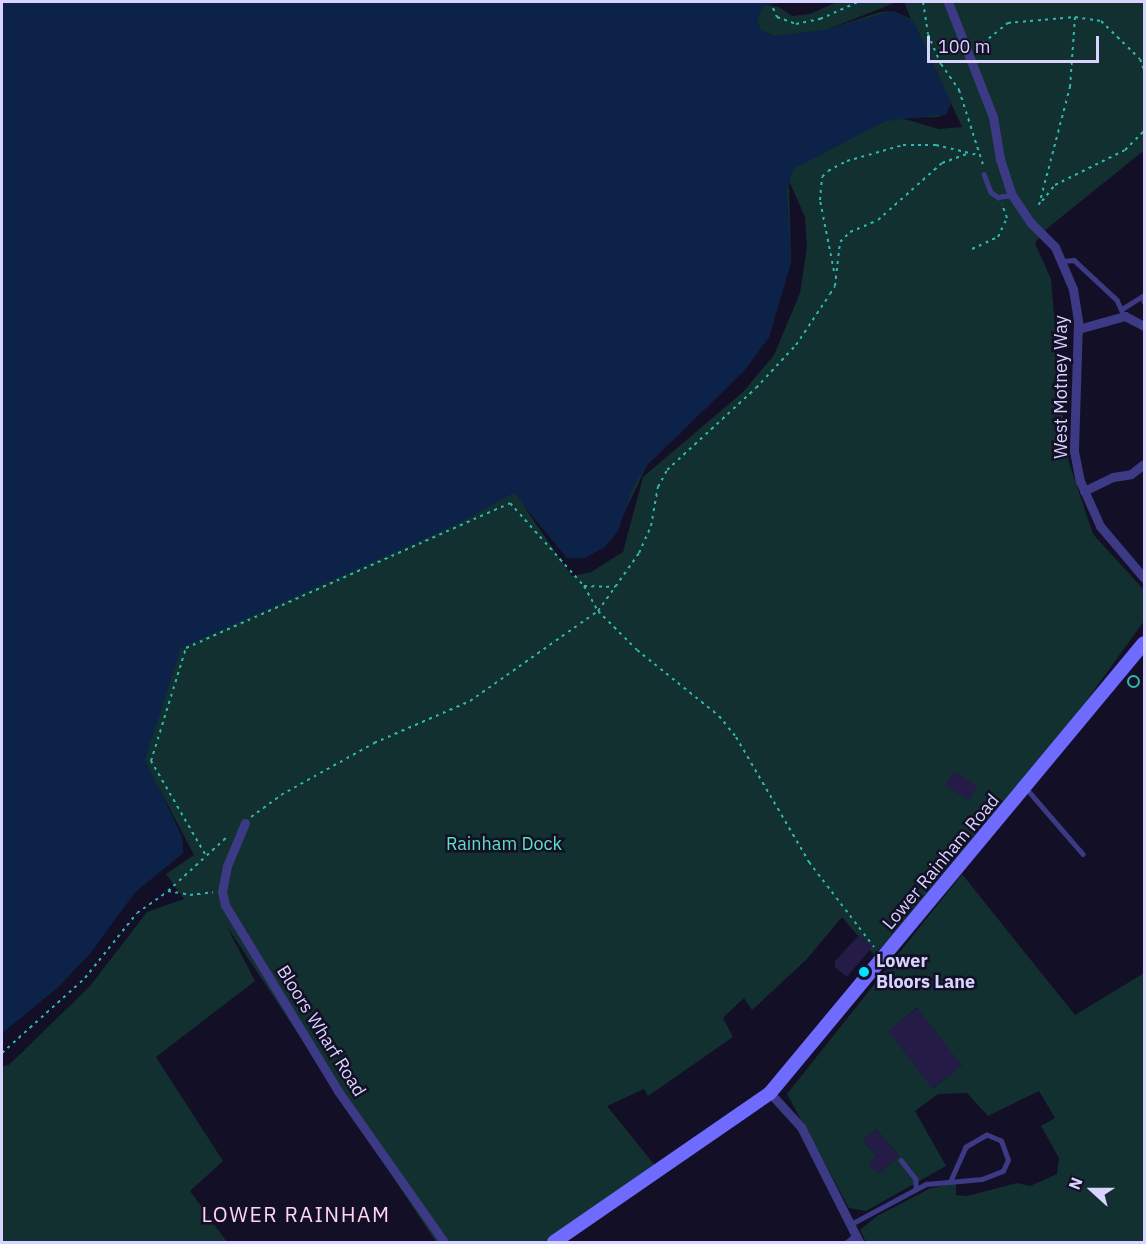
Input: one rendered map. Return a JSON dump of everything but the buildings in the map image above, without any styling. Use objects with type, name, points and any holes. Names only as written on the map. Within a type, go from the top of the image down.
[{"type":"main road","name":"Lower Rainham Road","points":[[554,1242],[755,1106],[770,1093],[1026,788],[1144,643]]},
{"type":"street","name":"West Motney Way","points":[[948,2],[993,117],[1000,159],[1012,195],[1031,224],[1048,238],[1062,261],[1075,296],[1078,329],[1074,452],[1084,491],[1100,526],[1144,578]]},
{"type":"street","points":[[1078,329],[1123,312],[1136,318],[1144,326]]},
{"type":"street","points":[[1084,491],[1113,477],[1131,474],[1144,464]]},
{"type":"street","points":[[222,891],[227,866],[245,823]]},
{"type":"street","name":"Bloors Wharf Road","points":[[222,891],[225,905],[338,1091],[444,1242]]},
{"type":"street","points":[[770,1093],[801,1127],[857,1239]]},
{"type":"lane","points":[[984,174],[991,192],[998,197],[1012,195]]},
{"type":"lane","points":[[1062,261],[1074,260],[1123,312],[1143,296],[1144,301]]},
{"type":"lane","points":[[1026,788],[1083,854]]},
{"type":"lane","points":[[851,1224],[916,1189],[951,1180],[982,1179],[1003,1171],[1008,1160],[1001,1141],[987,1135],[966,1147],[951,1180]]},
{"type":"lane","points":[[901,1160],[916,1179],[916,1189]]},
{"type":"lane","points":[[847,1242],[857,1239]]},
{"type":"path","points":[[773,8],[777,17],[795,24],[820,20],[858,2]]},
{"type":"path","points":[[922,2],[928,34],[940,64],[959,90],[984,174]]},
{"type":"path","points":[[1031,224],[1039,205],[1070,87],[1075,17]]},
{"type":"path","points":[[968,51],[983,45],[1008,23],[1075,17],[1101,21],[1140,59],[1144,70]]},
{"type":"path","points":[[1039,205],[1056,185],[1125,150],[1144,131]]},
{"type":"path","points":[[835,274],[820,200],[822,177],[828,171],[847,161],[903,145],[936,145],[978,155]]},
{"type":"path","points":[[2,1053],[85,978],[137,913],[168,891],[205,854],[281,795],[374,743],[470,701],[598,611],[616,587],[651,526],[658,487],[667,470],[756,388],[796,345],[835,286],[840,242],[850,232],[878,220],[942,163],[967,154]]},
{"type":"path","points":[[972,249],[998,237],[1007,218],[998,197]]},
{"type":"path","points":[[205,854],[151,761],[186,648],[510,503],[584,586],[598,611],[637,650],[719,717],[736,737],[809,862],[884,958]]},
{"type":"path","points":[[584,586],[616,587]]},
{"type":"path","points":[[168,891],[190,895],[222,891]]},
{"type":"green space","name":"Rainham Dock","points":[[2,2],[785,2],[766,5],[779,7],[792,16],[810,14],[837,2],[897,2],[826,30],[880,12],[893,11],[911,19],[904,2],[1144,2],[1144,154],[1142,152],[1044,231],[1035,243],[1051,279],[1066,453],[1093,534],[1144,590],[1144,621],[1082,707],[913,915],[874,955],[842,917],[806,960],[752,1010],[744,998],[723,1018],[733,1037],[648,1096],[644,1089],[607,1106],[657,1168],[550,1242],[436,1242],[226,925],[255,981],[156,1057],[223,1161],[190,1191],[227,1242],[2,1242],[2,1066],[9,1065],[90,986],[147,912],[184,899],[166,874],[194,855],[159,788],[182,837],[183,853],[135,892],[88,956],[57,988],[2,1033]],"holes":[[[951,103],[962,127],[939,129],[901,118],[938,117],[946,114]],[[789,181],[805,217],[807,247],[800,293],[774,355],[743,392],[643,477],[623,552],[591,572],[572,576],[521,502],[567,558],[585,558],[612,539],[647,465],[744,371],[769,337],[791,262]]]},
{"type":"green space","points":[[962,874],[1075,1015],[1144,973],[1144,1242],[866,1242],[860,1230],[877,1216],[931,1188],[956,1183],[956,1195],[967,1196],[1017,1183],[1030,1186],[1057,1174],[1059,1158],[1041,1126],[1055,1118],[1039,1091],[988,1116],[967,1093],[938,1094],[915,1111],[946,1166],[866,1211],[849,1208],[787,1094]],"holes":[[[917,1008],[961,1066],[933,1088],[889,1031]],[[876,1129],[899,1156],[878,1174],[869,1163],[877,1156],[863,1140]]]},
{"type":"water","points":[[2,2],[785,2],[763,6],[757,21],[761,30],[775,36],[830,29],[893,11],[914,22],[951,102],[946,114],[886,121],[793,169],[787,191],[791,262],[769,337],[744,371],[647,465],[633,487],[618,531],[605,547],[585,558],[567,558],[514,493],[457,524],[181,648],[145,760],[182,837],[183,853],[135,892],[88,956],[57,988],[2,1033]]},
{"type":"place","name":"Lower Bloors Lane","points":[[864,972]]},
{"type":"district","name":"LOWER RAINHAM","points":[[296,1214]]}]
